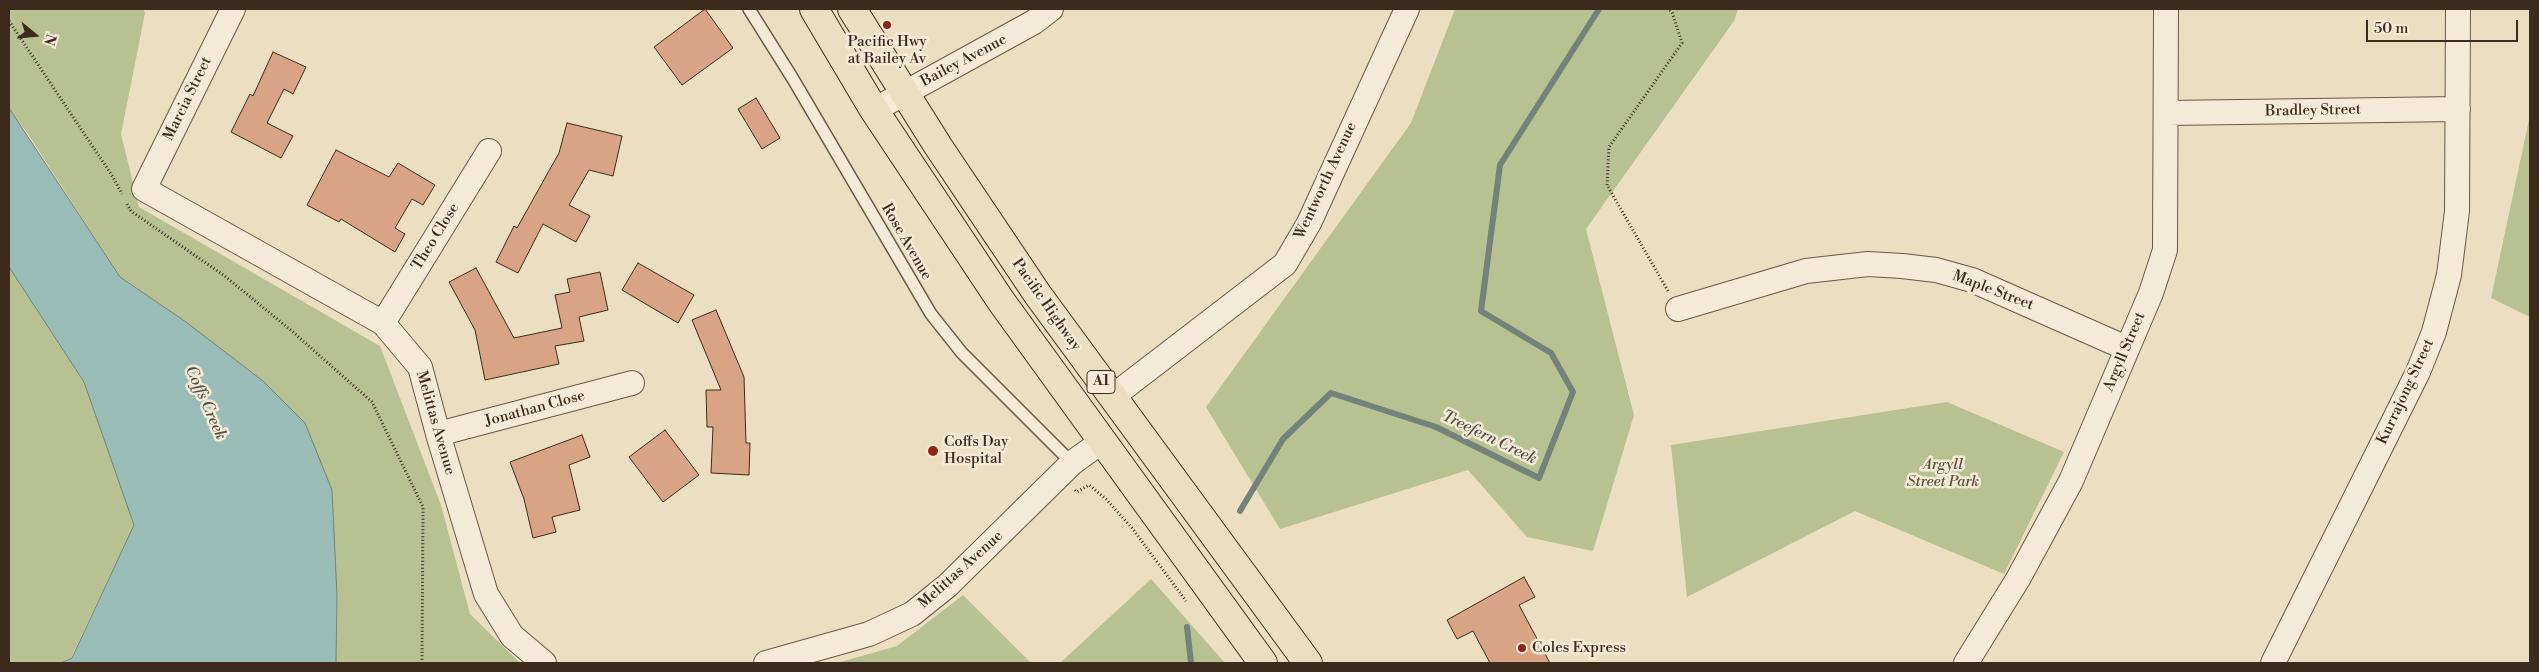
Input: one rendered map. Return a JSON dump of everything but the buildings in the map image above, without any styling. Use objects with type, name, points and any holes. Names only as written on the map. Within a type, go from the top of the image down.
[{"type":"highway","name":"A1","points":[[814,9],[874,110],[1001,301],[1101,442],[1263,663]]},
{"type":"highway","name":"Pacific Highway","points":[[852,9],[975,204],[1112,398],[1308,663]]},
{"type":"street","name":"Marcia Street","points":[[144,189],[233,9]]},
{"type":"street","name":"Bailey Avenue","points":[[874,110],[1034,22],[1051,9]]},
{"type":"street","name":"Wentworth Avenue","points":[[1112,398],[1285,264],[1309,223],[1407,9]]},
{"type":"street","name":"Argyll Street","points":[[1966,663],[2018,578],[2071,481],[2151,293],[2165,250],[2166,9]]},
{"type":"street","name":"Kurrajong Street","points":[[2273,663],[2418,372],[2434,332],[2454,245],[2457,198],[2458,9]]},
{"type":"street","name":"Bradley Street","points":[[2167,113],[2458,109]]},
{"type":"street","name":"Theo Close","points":[[383,322],[489,151]]},
{"type":"street","name":"Melittas Avenue","points":[[144,189],[383,322],[420,367],[486,594],[512,636],[544,663]]},
{"type":"street","name":"Maple Street","points":[[1678,309],[1806,272],[1868,264],[1902,266],[1936,270],[1972,280],[2126,348]]},
{"type":"street","name":"Jonathan Close","points":[[438,434],[632,383]]},
{"type":"street","name":"Melittas Avenue","points":[[766,663],[869,634],[912,614],[947,586],[1072,463],[1101,442]]},
{"type":"lane","name":"Rose Avenue","points":[[749,9],[793,79],[931,314],[962,353],[1072,463]]},
{"type":"path","points":[[1669,9],[1674,10],[1682,43],[1609,147],[1607,185],[1678,309]]},
{"type":"path","points":[[9,21],[113,177],[130,211],[226,277],[293,332],[372,402],[423,507],[422,663]]},
{"type":"path","points":[[1073,488],[1077,492],[1089,485],[1106,499],[1132,528],[1191,607]]},
{"type":"green space","points":[[9,9],[143,9],[145,13],[121,134],[139,207],[380,346],[441,505],[470,614],[520,663],[336,663],[337,596],[263,381],[186,322],[120,277],[28,134],[9,109]]},
{"type":"green space","points":[[1455,9],[1738,9],[1734,21],[1586,229],[1634,415],[1593,551],[1527,537],[1468,470],[1280,529],[1206,407],[1411,123]]},
{"type":"green space","points":[[2530,115],[2530,317],[2491,298]]},
{"type":"green space","points":[[9,267],[84,382],[134,525],[71,658],[61,663],[9,663]]},
{"type":"green space","name":"Argyll Street Park","points":[[1947,402],[2064,452],[2004,574],[1855,511],[1687,597],[1671,445]]},
{"type":"green space","points":[[1151,579],[1225,663],[1060,663]]},
{"type":"green space","points":[[963,595],[1031,663],[837,663],[897,646]]},
{"type":"water","name":"Coffs Creek","points":[[9,108],[120,277],[186,322],[263,381],[305,423],[332,490],[337,596],[336,663],[61,663],[72,658],[134,525],[84,382],[9,267]]},
{"type":"waterway","name":"Treefern Creek","points":[[1240,511],[1283,439],[1331,393],[1436,427],[1539,478],[1573,392],[1551,353],[1481,311],[1500,165],[1599,9]]},
{"type":"waterway","points":[[1187,627],[1191,663]]},
{"type":"place","name":"Pacific Hwy at Bailey Av","points":[[887,25]]},
{"type":"place","name":"Coffs Day Hospital","points":[[933,451]]},
{"type":"place","name":"Coles Express","points":[[1522,648]]}]
